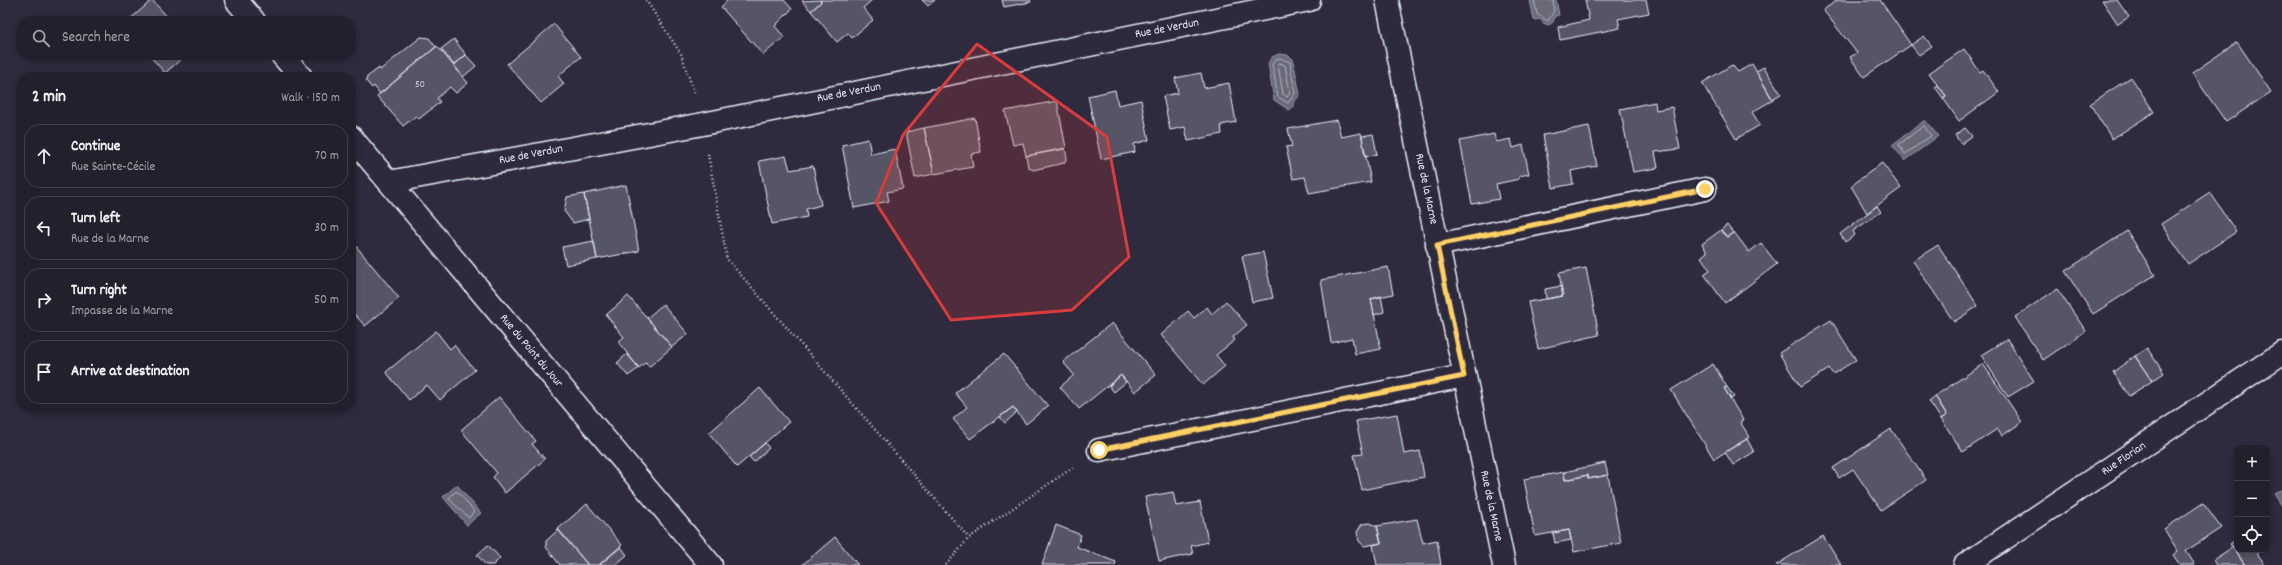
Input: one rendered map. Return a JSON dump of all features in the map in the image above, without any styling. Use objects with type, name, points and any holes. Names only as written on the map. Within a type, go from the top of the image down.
[{"type":"street","points":[[236,0],[250,16]]},
{"type":"street","name":"Rue de Verdun","points":[[389,182],[703,124],[1309,0]]},
{"type":"street","name":"Rue de la Marne","points":[[1387,0],[1504,565]]},
{"type":"street","points":[[286,60],[297,72]]},
{"type":"street","name":"Rue du Point du Jour","points":[[356,143],[710,565]]},
{"type":"street","points":[[1437,245],[1705,189]]},
{"type":"street","name":"Rue Florian","points":[[1965,565],[2282,353]]},
{"type":"street","points":[[1099,450],[1464,376]]},
{"type":"path","points":[[646,0],[681,54],[696,97]]},
{"type":"path","points":[[707,147],[727,260],[970,538]]},
{"type":"path","points":[[946,565],[970,538],[1099,450]]},
{"type":"highlighted area","points":[[977,44],[1107,137],[1129,257],[1072,310],[951,320],[876,203],[903,135]]},
{"type":"water","points":[[1530,0],[1556,0],[1559,15],[1555,16],[1553,22],[1549,25],[1543,23],[1540,19],[1534,20]]},
{"type":"water","points":[[1279,54],[1287,55],[1293,59],[1300,95],[1293,103],[1293,107],[1289,110],[1274,100],[1268,63],[1272,57]]},
{"type":"water","points":[[1925,120],[1938,136],[1905,161],[1892,145]]},
{"type":"water","points":[[457,485],[481,513],[467,525],[443,497]]},
{"type":"water","points":[[2282,489],[2282,506],[2274,494]]},
{"type":"building","points":[[152,0],[166,16],[134,16]]},
{"type":"building","points":[[728,0],[784,0],[792,9],[775,26],[784,37],[763,55],[721,7]]},
{"type":"building","points":[[820,0],[821,2],[811,11],[802,1]]},
{"type":"building","points":[[820,0],[872,0],[863,8],[873,20],[852,38],[848,33],[837,42],[811,11],[821,2]]},
{"type":"building","points":[[922,0],[935,0],[928,6]]},
{"type":"building","points":[[1002,0],[1030,0],[1031,2],[1004,7]]},
{"type":"building","points":[[1585,0],[1646,0],[1649,13],[1618,19],[1620,28],[1560,40],[1558,27],[1589,20]]},
{"type":"building","points":[[1838,0],[1880,0],[1911,45],[1864,77],[1850,57],[1857,53],[1823,10]]},
{"type":"building","points":[[2102,0],[2117,0],[2129,17],[2118,24]]},
{"type":"building","points":[[554,24],[581,57],[558,76],[564,84],[541,103],[507,64]]},
{"type":"building","points":[[1924,36],[1932,46],[1919,55],[1911,45]]},
{"type":"building","points":[[421,37],[429,38],[436,47],[380,94],[374,86],[372,88],[366,81],[367,77],[379,68],[380,70]]},
{"type":"building","points":[[454,39],[466,55],[454,65],[441,49]]},
{"type":"building","points":[[2237,42],[2271,92],[2226,122],[2192,73]]},
{"type":"building","points":[[437,46],[468,83],[456,93],[450,87],[437,98],[440,102],[419,119],[416,116],[403,126],[377,96]]},
{"type":"building","points":[[1964,49],[1980,72],[1983,70],[1999,92],[1959,121],[1943,98],[1946,96],[1929,73]]},
{"type":"building","points":[[466,55],[476,66],[463,77],[454,65]]},
{"type":"building","points":[[153,60],[180,60],[166,72],[164,72]]},
{"type":"building","points":[[1752,64],[1773,100],[1752,112],[1760,125],[1736,139],[1702,83],[1732,65],[1738,72]]},
{"type":"building","points":[[1764,67],[1781,94],[1772,99],[1756,71]]},
{"type":"building","points":[[1201,73],[1204,88],[1229,83],[1236,122],[1221,125],[1222,134],[1188,141],[1185,127],[1170,130],[1163,96],[1178,93],[1175,78]]},
{"type":"building","points":[[2131,77],[2154,112],[2112,139],[2090,104]]},
{"type":"building","points":[[1938,85],[1946,96],[1943,98],[1935,87]]},
{"type":"building","points":[[1115,90],[1118,105],[1141,100],[1149,140],[1134,144],[1135,152],[1101,159],[1088,96]]},
{"type":"building","points":[[1057,101],[1066,148],[1026,156],[1023,143],[1013,145],[1005,111]]},
{"type":"building","points":[[1655,102],[1656,110],[1672,107],[1680,149],[1655,152],[1658,168],[1633,172],[1620,109]]},
{"type":"building","points":[[975,118],[981,152],[971,154],[973,167],[934,174],[924,128]]},
{"type":"building","points":[[1337,120],[1341,137],[1361,133],[1371,182],[1309,193],[1305,177],[1293,179],[1286,147],[1292,146],[1288,129]]},
{"type":"building","points":[[1589,126],[1597,166],[1571,171],[1573,184],[1553,188],[1543,135]]},
{"type":"building","points":[[924,128],[934,174],[915,178],[906,132]]},
{"type":"building","points":[[1965,128],[1972,136],[1961,144],[1955,135]]},
{"type":"building","points":[[1373,134],[1377,154],[1365,157],[1362,136]]},
{"type":"building","points":[[1494,134],[1496,142],[1511,139],[1513,148],[1523,145],[1529,174],[1519,176],[1519,179],[1496,184],[1499,199],[1472,204],[1460,141]]},
{"type":"building","points":[[868,139],[871,154],[895,149],[903,189],[887,192],[889,201],[854,208],[842,145]]},
{"type":"building","points":[[1065,149],[1067,158],[1064,163],[1033,170],[1028,167],[1026,156]]},
{"type":"building","points":[[786,156],[790,170],[813,166],[821,205],[806,209],[807,217],[772,224],[759,161]]},
{"type":"building","points":[[1882,163],[1901,188],[1867,213],[1851,186]]},
{"type":"building","points":[[626,185],[639,251],[597,259],[584,194]]},
{"type":"building","points":[[2210,192],[2236,232],[2188,264],[2161,224]]},
{"type":"building","points":[[584,194],[589,219],[573,223],[564,211],[567,197]]},
{"type":"building","points":[[1877,206],[1881,212],[1853,231],[1855,235],[1845,242],[1840,234]]},
{"type":"building","points":[[1727,225],[1733,233],[1727,237],[1721,230]]},
{"type":"building","points":[[1721,230],[1727,237],[1734,232],[1749,252],[1761,243],[1777,264],[1725,303],[1704,274],[1710,270],[1701,257],[1707,252],[1702,244]]},
{"type":"building","points":[[2127,231],[2155,275],[2093,314],[2065,271]]},
{"type":"building","points":[[594,241],[597,259],[566,265],[562,247]]},
{"type":"building","points":[[1938,245],[1978,306],[1954,322],[1913,261]]},
{"type":"building","points":[[356,246],[399,298],[365,326],[356,316]]},
{"type":"building","points":[[1263,252],[1273,298],[1252,302],[1242,256]]},
{"type":"building","points":[[1388,267],[1393,294],[1371,299],[1381,349],[1355,354],[1352,338],[1331,343],[1321,280]]},
{"type":"building","points":[[1586,268],[1599,335],[1538,349],[1528,302],[1563,296],[1559,273]]},
{"type":"building","points":[[1561,286],[1563,296],[1546,299],[1545,289]]},
{"type":"building","points":[[2057,289],[2086,331],[2043,360],[2015,317]]},
{"type":"building","points":[[628,296],[672,347],[649,367],[646,362],[639,368],[618,342],[624,337],[606,315]]},
{"type":"building","points":[[1381,296],[1384,312],[1374,315],[1371,299]]},
{"type":"building","points":[[1226,301],[1247,325],[1233,337],[1235,340],[1216,355],[1225,366],[1203,385],[1161,335],[1188,311],[1194,318],[1207,307],[1212,314]]},
{"type":"building","points":[[663,304],[688,334],[672,347],[647,318]]},
{"type":"building","points":[[1831,320],[1856,360],[1833,374],[1829,369],[1800,387],[1779,353]]},
{"type":"building","points":[[1112,323],[1156,375],[1135,392],[1121,375],[1079,409],[1060,387],[1074,375],[1063,362]]},
{"type":"building","points":[[436,331],[450,349],[454,345],[475,370],[440,400],[427,385],[409,400],[386,372]]},
{"type":"building","points":[[2007,339],[2034,381],[2008,397],[1981,355]]},
{"type":"building","points":[[2147,348],[2164,373],[2152,381],[2135,356]]},
{"type":"building","points":[[627,354],[639,368],[628,376],[617,363]]},
{"type":"building","points":[[1004,354],[1048,406],[1026,424],[1013,407],[970,439],[953,419],[967,407],[955,393]]},
{"type":"building","points":[[2135,356],[2152,381],[2129,396],[2113,372]]},
{"type":"building","points":[[1713,364],[1727,387],[1724,388],[1743,420],[1740,422],[1750,437],[1714,459],[1671,390]]},
{"type":"building","points":[[1983,364],[2022,422],[2002,436],[1997,429],[1963,452],[1941,419],[1947,415],[1935,396]]},
{"type":"building","points":[[1121,375],[1126,382],[1114,392],[1109,386]]},
{"type":"building","points":[[1727,387],[1734,397],[1731,399],[1724,388]]},
{"type":"building","points":[[760,388],[789,422],[737,467],[709,433]]},
{"type":"building","points":[[1935,396],[1947,415],[1941,419],[1929,401]]},
{"type":"building","points":[[499,397],[536,441],[532,444],[545,459],[505,493],[493,477],[497,473],[461,430]]},
{"type":"building","points":[[1013,407],[1017,412],[1005,423],[1000,417]]},
{"type":"building","points":[[1397,414],[1404,454],[1420,451],[1424,477],[1362,490],[1354,455],[1363,454],[1356,421]]},
{"type":"building","points":[[1891,429],[1926,480],[1881,510],[1853,469],[1839,478],[1833,468]]},
{"type":"building","points":[[1747,439],[1754,452],[1733,465],[1725,452]]},
{"type":"building","points":[[765,443],[769,448],[754,462],[749,457]]},
{"type":"building","points":[[1605,463],[1608,475],[1588,479],[1588,475],[1565,480],[1564,472]]},
{"type":"building","points":[[1564,472],[1565,480],[1588,475],[1588,479],[1608,475],[1621,543],[1574,552],[1569,530],[1535,536],[1524,479]]},
{"type":"building","points":[[1173,492],[1176,506],[1200,502],[1208,542],[1191,546],[1193,554],[1159,561],[1145,497]]},
{"type":"building","points":[[2203,503],[2221,528],[2186,551],[2195,565],[2180,565],[2173,555],[2178,551],[2164,529]]},
{"type":"building","points":[[587,504],[622,545],[599,565],[588,565],[558,529]]},
{"type":"building","points":[[1417,519],[1423,543],[1437,540],[1441,565],[1377,565],[1373,545],[1381,543],[1377,526]]},
{"type":"building","points":[[1370,523],[1377,526],[1381,543],[1364,546],[1359,541],[1357,532],[1362,524]]},
{"type":"building","points":[[1056,525],[1081,535],[1077,547],[1116,562],[1115,565],[1042,565]]},
{"type":"building","points":[[558,530],[588,565],[560,565],[546,547],[546,541]]},
{"type":"building","points":[[1569,530],[1571,540],[1555,543],[1553,533]]},
{"type":"building","points":[[1823,536],[1841,565],[1776,565],[1810,544]]},
{"type":"building","points":[[835,537],[858,565],[802,565]]},
{"type":"building","points":[[2234,541],[2234,550],[2230,544]]},
{"type":"building","points":[[488,545],[500,558],[493,565],[486,565],[477,555]]},
{"type":"building","points":[[621,547],[627,555],[615,565],[599,565]]},
{"type":"building","points":[[2233,547],[2234,553],[2237,553],[2245,565],[2216,565],[2213,560]]},
{"type":"building","points":[[2236,553],[2257,553],[2265,565],[2245,565]]},
{"type":"route","points":[[1099,450],[1464,376],[1437,245],[1705,189]]}]
